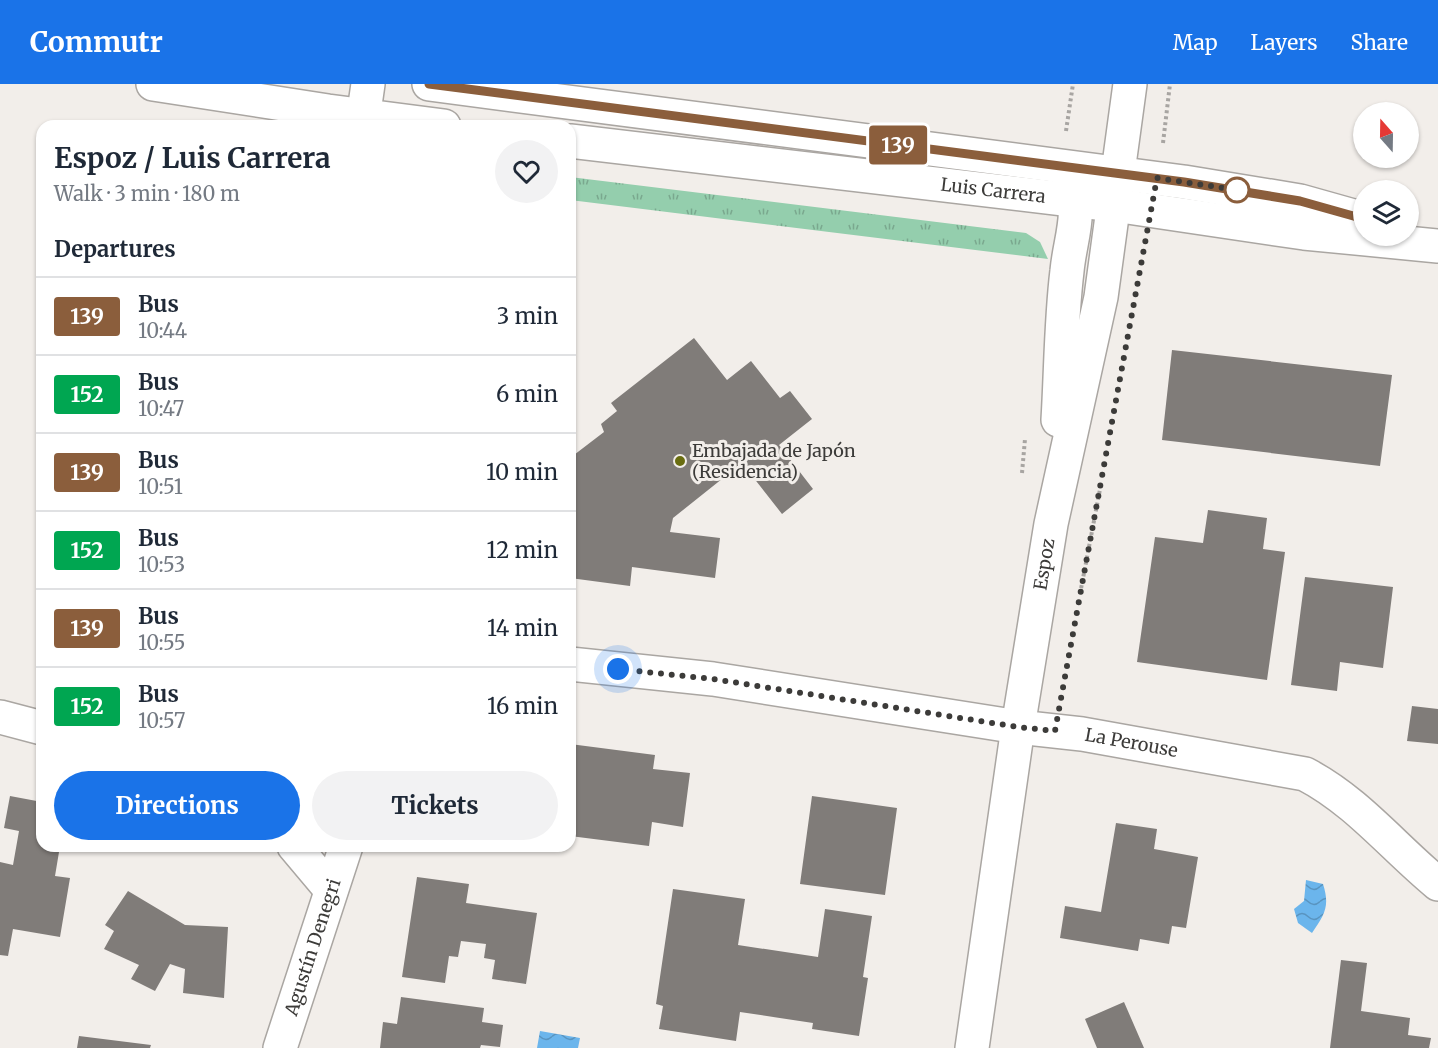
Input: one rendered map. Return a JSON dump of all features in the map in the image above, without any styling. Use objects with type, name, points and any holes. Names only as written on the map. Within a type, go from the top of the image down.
[{"type":"street","points":[[167,84],[358,120]]},
{"type":"street","points":[[363,120],[368,84]]},
{"type":"street","name":"Luis Carrera","points":[[429,84],[1060,166],[1116,189],[1282,230],[1353,236]]},
{"type":"street","name":"Espoz","points":[[972,1048],[1018,727],[1051,524],[1101,297],[1130,84]]},
{"type":"street","name":"Luis Carrera","points":[[576,142],[1076,201],[1157,178],[1300,201],[1353,216]]},
{"type":"street","points":[[1051,524],[1067,271],[1075,225],[1076,201],[1068,178],[1060,166]]},
{"type":"street","name":"La Perouse","points":[[576,665],[713,679],[1018,727],[1082,734],[1305,774],[1328,786],[1354,807],[1438,884]]},
{"type":"street","points":[[0,717],[36,726]]},
{"type":"street","points":[[299,852],[331,890]]},
{"type":"street","name":"Agustín Denegri","points":[[280,1048],[344,852]]},
{"type":"path","points":[[1157,178],[1170,84]]},
{"type":"path","points":[[1078,603],[1102,475]]},
{"type":"green space","points":[[576,178],[1026,233],[1040,242],[1048,259],[576,201]]},
{"type":"water","points":[[1306,880],[1323,884],[1326,898],[1323,915],[1312,933],[1298,923],[1294,909],[1304,901]]},
{"type":"water","points":[[540,1031],[580,1038],[578,1048],[537,1048]]},
{"type":"building","name":"Embajada de Japón (Residencia)","points":[[694,338],[727,380],[751,361],[780,398],[790,391],[812,419],[779,445],[813,489],[782,514],[742,463],[673,518],[670,532],[720,538],[715,578],[632,567],[630,586],[576,579],[576,453],[604,432],[601,424],[617,411],[611,403]]},
{"type":"building","points":[[1172,350],[1392,375],[1380,466],[1162,440]]},
{"type":"building","points":[[1208,510],[1267,518],[1263,549],[1285,552],[1267,680],[1137,662],[1155,537],[1203,543]]},
{"type":"building","points":[[1305,577],[1393,587],[1383,668],[1340,662],[1337,691],[1291,685]]},
{"type":"building","points":[[1412,706],[1438,709],[1438,744],[1407,741]]},
{"type":"building","points":[[576,745],[655,755],[653,769],[690,773],[683,827],[652,822],[649,846],[576,837]]},
{"type":"building","points":[[10,796],[36,801],[36,852],[59,852],[55,876],[70,878],[60,937],[13,929],[8,956],[0,955],[0,862],[13,865],[19,831],[4,828]]},
{"type":"building","points":[[812,796],[897,808],[885,895],[800,884]]},
{"type":"building","points":[[1116,823],[1157,829],[1154,849],[1198,857],[1186,928],[1172,926],[1169,944],[1140,939],[1138,951],[1060,938],[1065,906],[1101,912]]},
{"type":"building","points":[[417,877],[469,884],[466,903],[537,913],[526,984],[492,979],[495,960],[484,958],[486,944],[461,941],[458,957],[449,956],[445,983],[402,977]]},
{"type":"building","points":[[673,889],[745,899],[738,945],[818,957],[825,909],[872,916],[863,977],[868,978],[859,1036],[812,1029],[813,1023],[740,1012],[736,1041],[659,1029],[663,1006],[656,1004]]},
{"type":"building","points":[[128,891],[185,925],[228,927],[224,998],[183,993],[185,969],[170,964],[155,991],[131,979],[139,965],[104,949],[114,931],[105,925]]},
{"type":"building","points":[[1341,960],[1367,963],[1361,1011],[1410,1018],[1408,1035],[1431,1038],[1429,1048],[1330,1048]]},
{"type":"building","points":[[401,997],[484,1008],[482,1022],[503,1025],[500,1047],[481,1045],[480,1048],[380,1048],[383,1022],[397,1024]]},
{"type":"building","points":[[1124,1002],[1144,1048],[1097,1048],[1085,1019]]},
{"type":"building","points":[[79,1036],[151,1045],[150,1048],[77,1048]]},
{"type":"bus line","name":"139","points":[[429,84],[1184,182],[1300,201],[1353,215]]},
{"type":"place","name":"Embajada de Japón (Residencia)","points":[[680,461]]},
{"type":"route","points":[[618,669],[713,679],[1055,731],[1157,178],[1237,190]]}]
